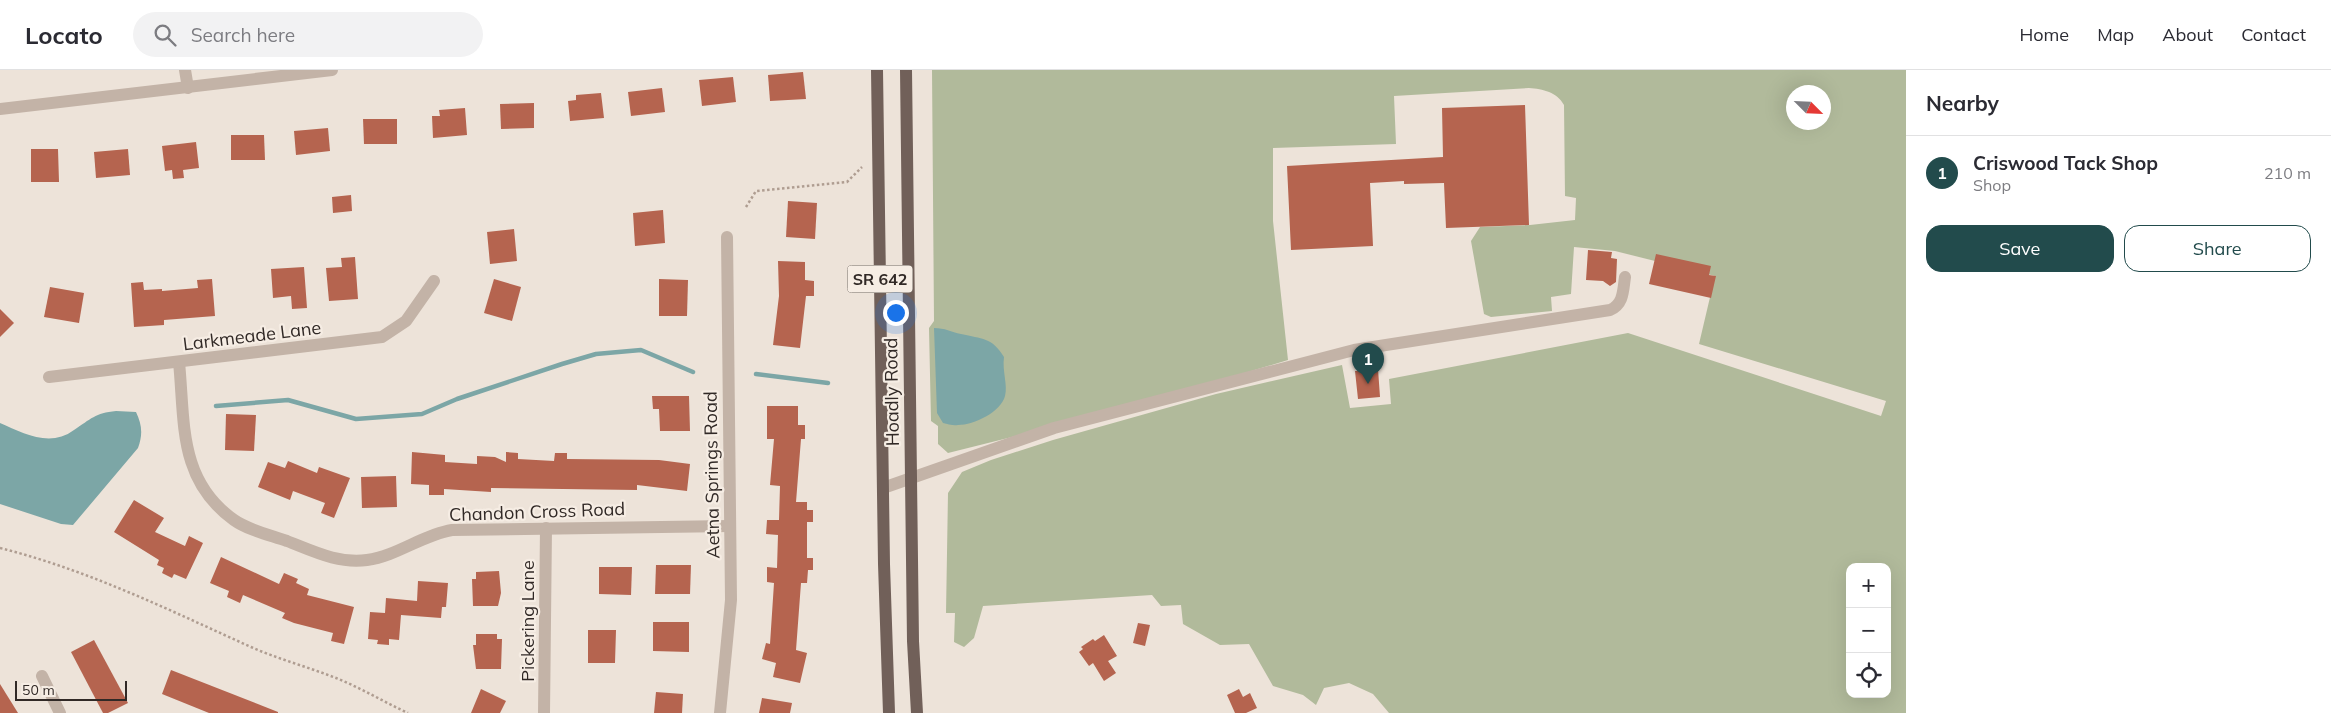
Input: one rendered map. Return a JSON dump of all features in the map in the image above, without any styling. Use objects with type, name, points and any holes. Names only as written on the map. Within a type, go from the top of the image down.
[{"type":"main road","name":"Hoadly Road","points":[[877,70],[883,488],[889,713]]},
{"type":"main road","name":"Hoadly Road","points":[[906,70],[910,478],[913,641],[917,713]]},
{"type":"street","points":[[185,70],[188,88]]},
{"type":"street","points":[[0,109],[332,70]]},
{"type":"street","name":"Aetna Springs Road","points":[[720,713],[730,600],[727,237]]},
{"type":"street","points":[[883,488],[1054,428],[1354,350],[1610,310],[1615,308],[1621,300],[1624,277]]},
{"type":"street","name":"Larkmeade Lane","points":[[49,377],[382,337],[406,321],[434,281]]},
{"type":"street","name":"Chandon Cross Road","points":[[178,362],[188,455],[192,468],[208,497],[235,521],[328,557],[355,562],[388,555],[442,532],[452,530],[730,526]]},
{"type":"street","name":"Pickering Lane","points":[[544,713],[546,528]]},
{"type":"street","points":[[42,676],[60,713]]},
{"type":"path","points":[[746,207],[756,191],[847,182],[862,167]]},
{"type":"path","points":[[0,548],[38,558],[100,581],[173,611],[253,648],[338,679],[408,713]]},
{"type":"green space","points":[[932,70],[1906,70],[1906,713],[1389,713],[1373,694],[1349,683],[1324,688],[1316,705],[1303,695],[1273,686],[1249,644],[1220,645],[1183,624],[1181,605],[1161,606],[1152,595],[983,606],[974,638],[964,647],[954,642],[955,613],[946,613],[948,493],[962,472],[991,460],[1053,440],[1216,394],[1342,365],[1350,408],[1391,404],[1389,379],[1628,333],[1881,416],[1886,401],[1699,344],[1715,276],[1615,251],[1574,247],[1571,294],[1551,297],[1552,311],[1491,317],[1484,314],[1471,241],[1480,227],[1530,225],[1575,220],[1576,198],[1565,196],[1564,105],[1558,97],[1549,92],[1529,88],[1394,96],[1396,144],[1273,148],[1273,221],[1288,360],[1129,408],[948,453],[938,444],[938,426],[931,421],[929,328],[934,321]]},
{"type":"water","points":[[934,328],[981,338],[991,342],[1000,350],[1004,357],[1005,396],[998,407],[986,417],[972,423],[954,425],[943,423],[937,413]]},
{"type":"water","points":[[116,411],[136,412],[141,430],[138,448],[73,525],[61,524],[0,504],[0,423],[37,437],[56,438],[65,435],[98,415]]},
{"type":"building","points":[[803,72],[806,99],[770,101],[768,75]]},
{"type":"building","points":[[733,77],[736,102],[702,106],[699,80]]},
{"type":"building","points":[[662,88],[665,112],[631,116],[628,92]]},
{"type":"building","points":[[601,93],[604,118],[570,121],[568,101],[576,100],[576,95]]},
{"type":"building","points":[[534,103],[534,128],[501,129],[500,104]]},
{"type":"building","points":[[1525,105],[1529,225],[1446,228],[1444,183],[1404,184],[1404,181],[1370,183],[1373,246],[1291,250],[1287,166],[1443,157],[1442,108]]},
{"type":"building","points":[[465,108],[467,135],[433,138],[432,116],[440,116],[439,110]]},
{"type":"building","points":[[363,119],[397,119],[397,144],[364,144]]},
{"type":"building","points":[[328,128],[330,151],[296,155],[294,131]]},
{"type":"building","points":[[231,135],[264,135],[265,160],[231,160]]},
{"type":"building","points":[[196,142],[199,168],[183,170],[184,178],[173,179],[172,170],[165,171],[162,146]]},
{"type":"building","points":[[31,149],[58,149],[59,182],[31,182]]},
{"type":"building","points":[[128,149],[130,175],[96,178],[94,152]]},
{"type":"building","points":[[351,195],[352,211],[333,213],[332,197]]},
{"type":"building","points":[[788,201],[817,203],[815,239],[786,237]]},
{"type":"building","points":[[663,210],[665,243],[635,246],[633,213]]},
{"type":"building","points":[[514,229],[517,261],[490,264],[487,232]]},
{"type":"building","points":[[1588,250],[1612,252],[1611,258],[1617,259],[1616,282],[1610,286],[1603,281],[1586,280]]},
{"type":"building","points":[[1656,254],[1711,266],[1709,275],[1716,276],[1711,298],[1649,284]]},
{"type":"building","points":[[355,257],[358,299],[329,301],[326,268],[342,267],[341,258]]},
{"type":"building","points":[[778,261],[805,262],[805,280],[814,281],[814,296],[806,296],[800,348],[773,345],[779,296]]},
{"type":"building","points":[[304,267],[307,308],[292,309],[291,296],[273,298],[271,269]]},
{"type":"building","points":[[212,279],[215,316],[164,320],[164,325],[134,327],[131,283],[143,282],[144,290],[162,289],[162,291],[198,288],[197,280]]},
{"type":"building","points":[[494,279],[521,287],[512,321],[484,313]]},
{"type":"building","points":[[659,279],[688,280],[687,316],[659,316]]},
{"type":"building","points":[[50,287],[84,293],[79,323],[44,317]]},
{"type":"building","points":[[0,309],[14,323],[0,337]]},
{"type":"building","points":[[1375,362],[1376,369],[1378,369],[1380,397],[1358,399],[1355,371],[1359,371],[1358,364]]},
{"type":"building","points":[[652,396],[689,396],[690,431],[660,431],[659,409],[653,409]]},
{"type":"building","points":[[767,406],[798,406],[798,425],[805,425],[805,439],[801,439],[796,502],[807,502],[807,510],[813,510],[813,522],[807,522],[807,558],[813,558],[813,570],[808,570],[807,583],[801,583],[796,650],[807,653],[800,683],[773,677],[776,663],[762,659],[766,643],[770,644],[774,583],[767,582],[767,567],[777,568],[778,535],[766,534],[767,520],[779,520],[780,486],[770,485],[774,439],[767,439]]},
{"type":"building","points":[[226,414],[256,415],[254,451],[225,450]]},
{"type":"building","points":[[412,452],[445,455],[445,462],[477,464],[477,456],[495,457],[506,462],[506,452],[518,453],[518,459],[554,461],[555,453],[567,453],[567,459],[659,460],[690,464],[687,491],[637,485],[637,490],[491,488],[491,492],[444,489],[444,495],[429,495],[429,485],[411,484]]},
{"type":"building","points":[[288,461],[317,473],[319,467],[350,478],[334,518],[321,513],[325,503],[293,491],[290,500],[258,487],[268,462],[285,468]]},
{"type":"building","points":[[396,476],[397,507],[362,508],[361,477]]},
{"type":"building","points":[[134,500],[164,518],[155,532],[185,546],[189,536],[203,543],[186,579],[174,574],[172,578],[162,573],[164,568],[157,565],[159,560],[114,532]]},
{"type":"building","points":[[221,557],[279,584],[284,573],[298,579],[296,583],[309,589],[307,595],[354,607],[344,644],[331,641],[333,633],[282,618],[285,613],[243,595],[240,603],[227,597],[229,591],[210,583]]},
{"type":"building","points":[[656,565],[691,565],[690,594],[655,594]]},
{"type":"building","points":[[599,567],[632,567],[631,595],[599,594]]},
{"type":"building","points":[[499,571],[501,593],[498,606],[473,606],[472,579],[476,579],[476,572]]},
{"type":"building","points":[[418,581],[448,583],[446,607],[442,607],[441,618],[401,615],[399,640],[389,639],[389,645],[377,644],[378,640],[368,639],[370,612],[385,613],[386,598],[417,601]]},
{"type":"building","points":[[653,622],[689,622],[689,652],[653,651]]},
{"type":"building","points":[[1138,623],[1150,625],[1145,646],[1133,643]]},
{"type":"building","points":[[588,630],[616,630],[615,663],[588,663]]},
{"type":"building","points":[[476,634],[497,634],[497,639],[502,639],[501,669],[476,669],[473,645],[476,645]]},
{"type":"building","points":[[1104,635],[1117,656],[1108,661],[1116,673],[1104,681],[1093,663],[1089,666],[1079,652],[1083,649],[1081,647],[1093,639],[1095,641]]},
{"type":"building","points":[[94,640],[128,703],[108,713],[103,713],[71,652]]},
{"type":"building","points":[[171,670],[278,713],[209,713],[162,694]]},
{"type":"building","points":[[0,684],[18,713],[0,713]]},
{"type":"building","points":[[481,689],[506,701],[500,713],[471,713]]},
{"type":"building","points":[[1239,689],[1243,697],[1250,693],[1257,708],[1246,713],[1235,713],[1227,695]]},
{"type":"building","points":[[656,692],[683,694],[682,713],[654,713]]},
{"type":"building","points":[[762,698],[792,703],[790,713],[759,713]]},
{"type":"waterway","points":[[216,406],[288,400],[356,419],[422,414],[457,399],[596,354],[641,350],[693,372]]},
{"type":"waterway","points":[[756,374],[828,383]]},
{"type":"place","name":"Criswood Tack Shop","points":[[1368,384]]}]
